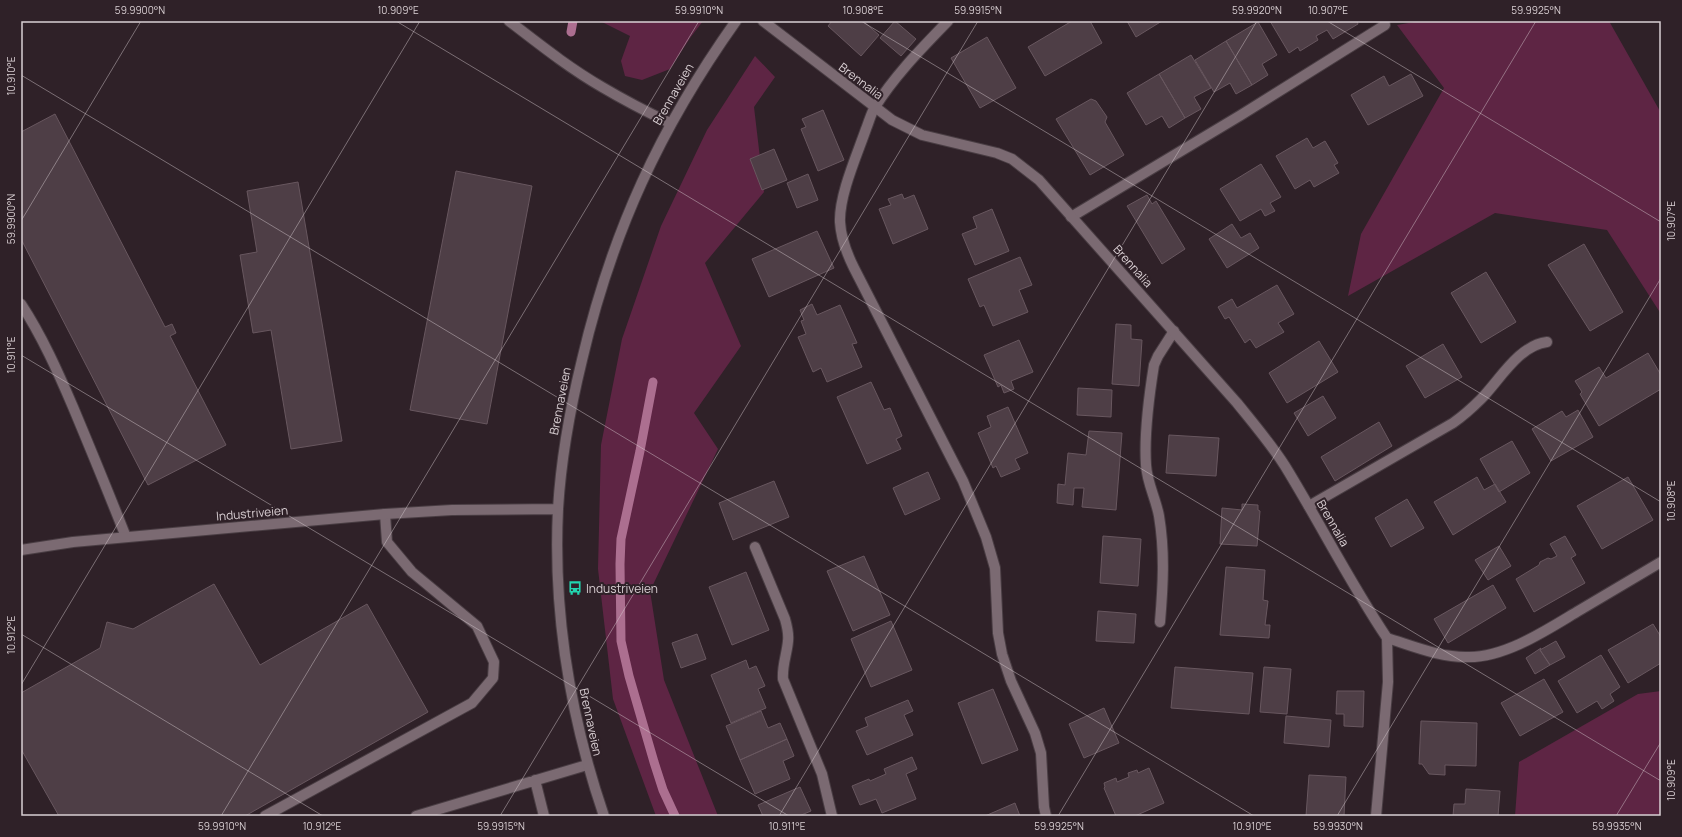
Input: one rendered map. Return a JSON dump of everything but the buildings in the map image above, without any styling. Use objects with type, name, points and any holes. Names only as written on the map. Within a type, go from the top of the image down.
[{"type":"street","points":[[509,21],[601,87],[670,123]]},
{"type":"street","name":"Brennaveien","points":[[604,816],[587,764],[574,708],[561,613],[558,554],[558,509],[566,435],[575,389],[601,288],[618,237],[634,197],[670,123],[703,69],[736,21]]},
{"type":"street","name":"Brennalia","points":[[763,21],[892,120],[922,135],[980,148],[1012,159],[1039,180],[1174,331],[1256,427],[1284,464],[1362,599],[1387,638]]},
{"type":"street","points":[[948,21],[906,67],[875,107],[845,193],[840,222],[847,253],[963,481],[986,537],[995,568],[998,633],[1002,654],[1011,681],[1035,733],[1042,753],[1044,807],[1046,816]]},
{"type":"street","points":[[1072,217],[1241,115],[1385,25]]},
{"type":"street","points":[[21,304],[31,320],[61,381],[126,538]]},
{"type":"street","points":[[1160,622],[1164,576],[1164,553],[1158,513],[1146,467],[1146,449],[1154,365],[1174,331]]},
{"type":"street","points":[[1309,506],[1453,423],[1469,412],[1518,358],[1540,342],[1547,342]]},
{"type":"street","name":"Industriveien","points":[[21,550],[73,542],[385,514],[452,510],[558,509]]},
{"type":"street","points":[[265,816],[472,703],[494,678],[494,662],[477,626],[412,572],[387,542],[385,514]]},
{"type":"street","points":[[755,547],[785,619],[788,630],[788,641],[782,669],[783,679],[822,774],[832,816]]},
{"type":"street","points":[[1376,816],[1388,682],[1387,638],[1439,654],[1456,657],[1471,657],[1492,654],[1539,634],[1661,562]]},
{"type":"street","points":[[416,816],[587,764]]},
{"type":"street","points":[[535,780],[544,816]]},
{"type":"shaded area","points":[[600,21],[703,21],[670,69],[642,80],[625,76],[621,61],[630,36]]},
{"type":"shaded area","points":[[1420,21],[1609,21],[1661,113],[1661,314],[1607,230],[1495,213],[1348,296],[1361,234],[1444,88],[1397,25]]},
{"type":"shaded area","points":[[755,56],[775,77],[754,107],[764,192],[705,263],[741,346],[694,413],[718,449],[650,591],[664,680],[718,816],[656,816],[613,699],[598,569],[601,445],[622,339],[661,226],[707,130]]},
{"type":"shaded area","points":[[1661,691],[1661,816],[1515,816],[1519,762],[1638,694]]},
{"type":"waterway","points":[[571,32],[573,21]]},
{"type":"waterway","points":[[653,382],[621,539],[621,641],[629,676],[654,762],[663,790],[675,816]]},
{"type":"place","name":"Industriveien","points":[[575,588]]}]
